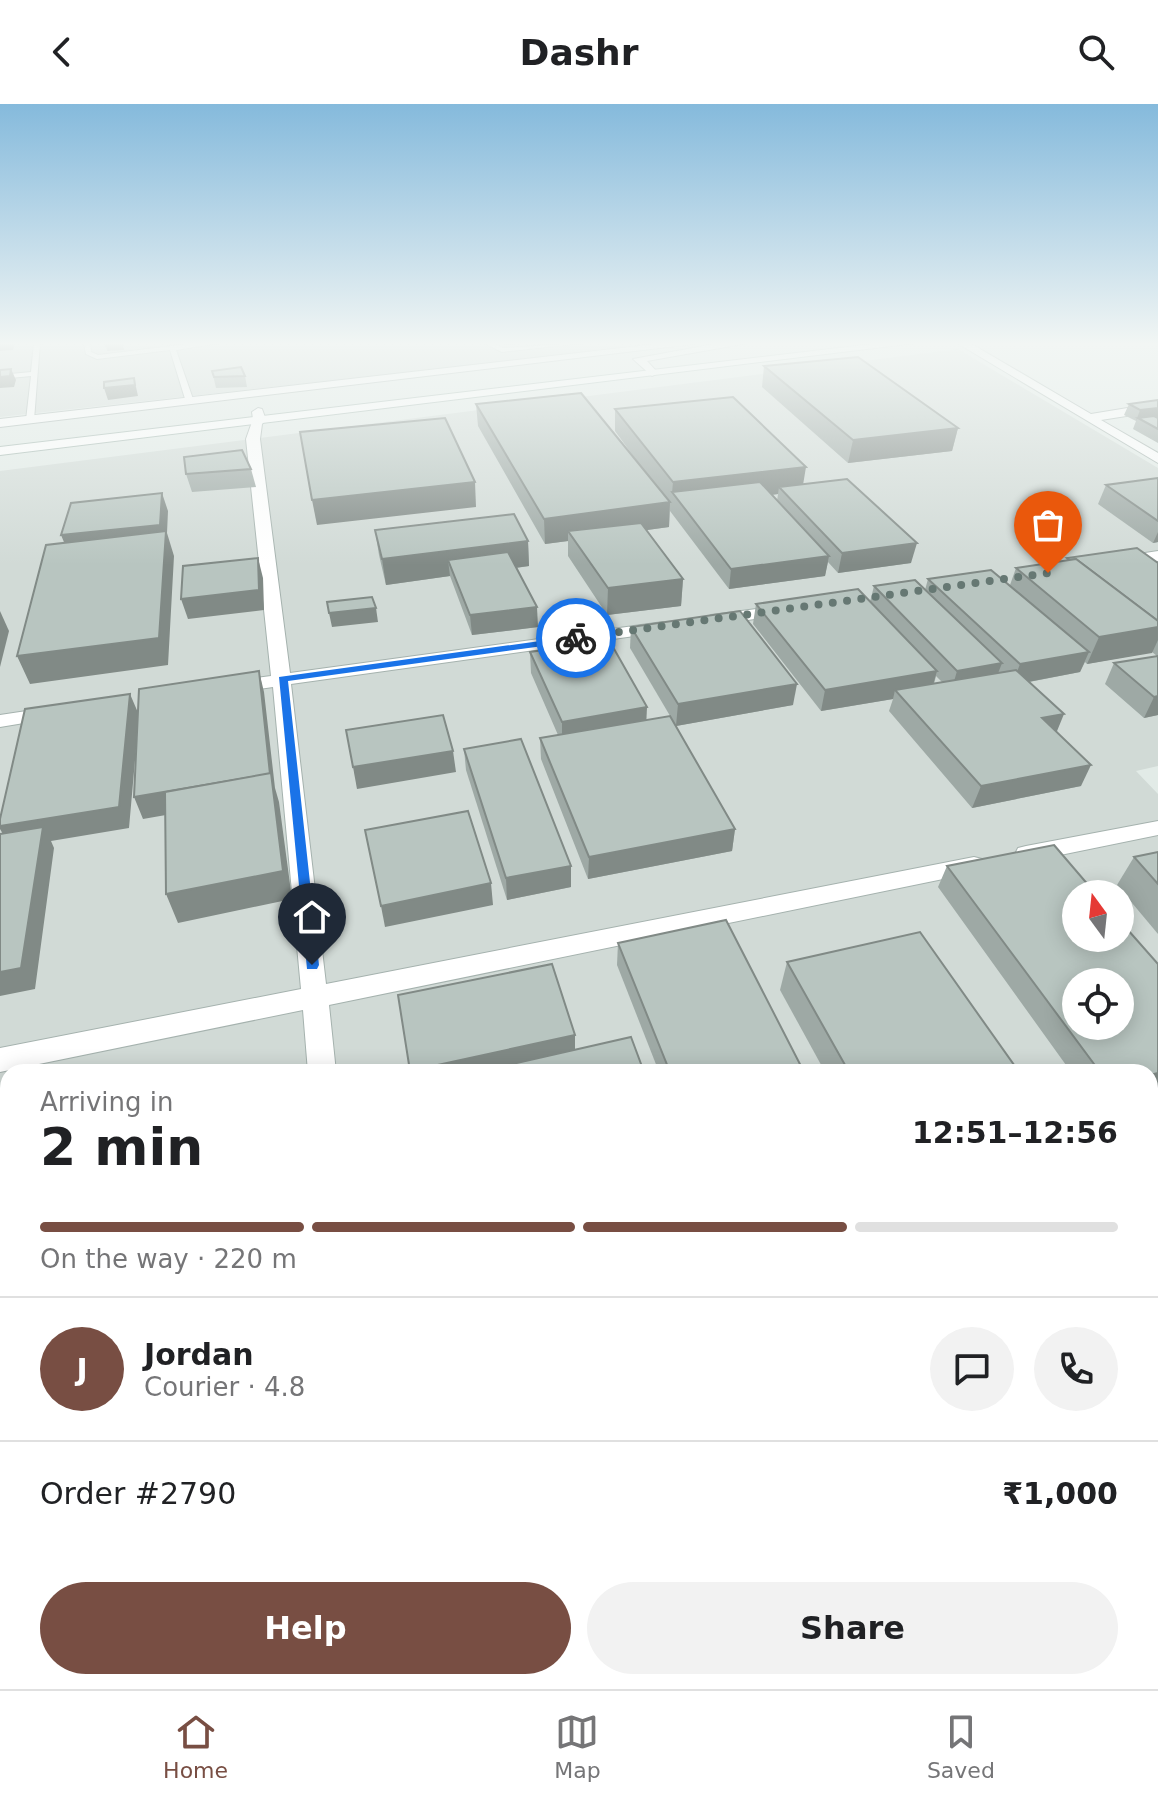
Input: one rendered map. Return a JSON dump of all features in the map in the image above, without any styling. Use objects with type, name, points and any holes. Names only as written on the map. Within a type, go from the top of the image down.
[{"type":"street","points":[[0,423],[57,417]]},
{"type":"street","points":[[0,443],[250,417]]},
{"type":"street","points":[[0,451],[252,417]]},
{"type":"street","points":[[259,417],[253,439],[282,679],[321,1064]]},
{"type":"street","points":[[1092,418],[1098,417]]},
{"type":"street","points":[[1092,418],[1158,459]]},
{"type":"street","points":[[1097,565],[1158,556]]},
{"type":"street","points":[[220,688],[801,607]]},
{"type":"street","points":[[0,721],[78,709]]},
{"type":"street","points":[[0,1060],[1158,828]]},
{"type":"shaded area","points":[[424,417],[1072,417],[1158,468],[1158,766],[1136,771],[1158,794],[1158,1064],[0,1064],[0,471]]},
{"type":"building","points":[[484,417],[601,417],[670,502],[544,519]]},
{"type":"building","points":[[621,417],[754,417],[806,467],[673,482]]},
{"type":"building","points":[[825,417],[942,417],[958,428],[853,440]]},
{"type":"building","points":[[445,418],[475,482],[312,500],[300,432]]},
{"type":"building","points":[[1138,418],[1158,418],[1158,429]]},
{"type":"building","points":[[242,450],[251,469],[186,474],[184,457]]},
{"type":"building","points":[[1158,478],[1158,521],[1106,485]]},
{"type":"building","points":[[847,479],[917,543],[842,553],[779,487]]},
{"type":"building","points":[[760,482],[829,556],[731,569],[672,492]]},
{"type":"building","points":[[162,493],[160,525],[61,535],[71,503]]},
{"type":"building","points":[[514,514],[528,541],[382,559],[375,530]]},
{"type":"building","points":[[641,523],[683,579],[608,588],[568,531]]},
{"type":"building","points":[[166,531],[159,638],[17,656],[46,545]]},
{"type":"building","points":[[1137,548],[1158,563],[1158,621],[1076,559],[1067,558]]},
{"type":"building","points":[[508,552],[537,607],[470,615],[448,560]]},
{"type":"building","points":[[258,558],[259,590],[181,599],[183,566]]},
{"type":"building","points":[[1076,559],[1158,621],[1158,627],[1099,637],[1016,568]]},
{"type":"building","points":[[991,570],[1089,652],[1020,664],[928,579]]},
{"type":"building","points":[[915,580],[1002,663],[957,671],[874,586]]},
{"type":"building","points":[[858,589],[937,671],[825,690],[756,604]]},
{"type":"building","points":[[372,597],[376,608],[329,613],[327,602]]},
{"type":"building","points":[[740,611],[797,684],[678,704],[631,627]]},
{"type":"building","points":[[609,640],[647,707],[562,722],[530,652]]},
{"type":"building","points":[[1158,656],[1158,696],[1154,697],[1114,663]]},
{"type":"building","points":[[1016,670],[1064,714],[1042,718],[1091,765],[981,786],[895,690]]},
{"type":"building","points":[[259,671],[270,774],[134,797],[139,689]]},
{"type":"building","points":[[130,694],[119,807],[0,826],[25,709]]},
{"type":"building","points":[[443,715],[453,751],[353,767],[346,730]]},
{"type":"building","points":[[670,716],[735,829],[589,857],[540,738]]},
{"type":"building","points":[[521,739],[571,866],[506,878],[464,749]]},
{"type":"building","points":[[271,773],[283,871],[166,894],[165,792]]},
{"type":"building","points":[[468,811],[491,883],[381,906],[365,830]]},
{"type":"building","points":[[43,827],[21,968],[0,972],[0,834]]},
{"type":"building","points":[[1054,845],[1084,880],[1062,880],[1062,952],[1134,952],[1134,937],[1158,964],[1158,1064],[1094,1064],[1076,1040],[1134,1040],[1134,968],[1062,968],[1062,1021],[947,866]]},
{"type":"building","points":[[1158,852],[1158,884],[1134,857]]},
{"type":"building","points":[[726,920],[800,1064],[667,1064],[618,943]]},
{"type":"building","points":[[920,932],[1013,1064],[844,1064],[787,962]]},
{"type":"building","points":[[552,964],[575,1035],[442,1064],[409,1064],[398,995]]},
{"type":"building","points":[[631,1037],[641,1064],[512,1064]]},
{"type":"way so far","points":[[576,638],[1048,573]]},
{"type":"route","points":[[312,965],[282,679],[576,638]]}]
